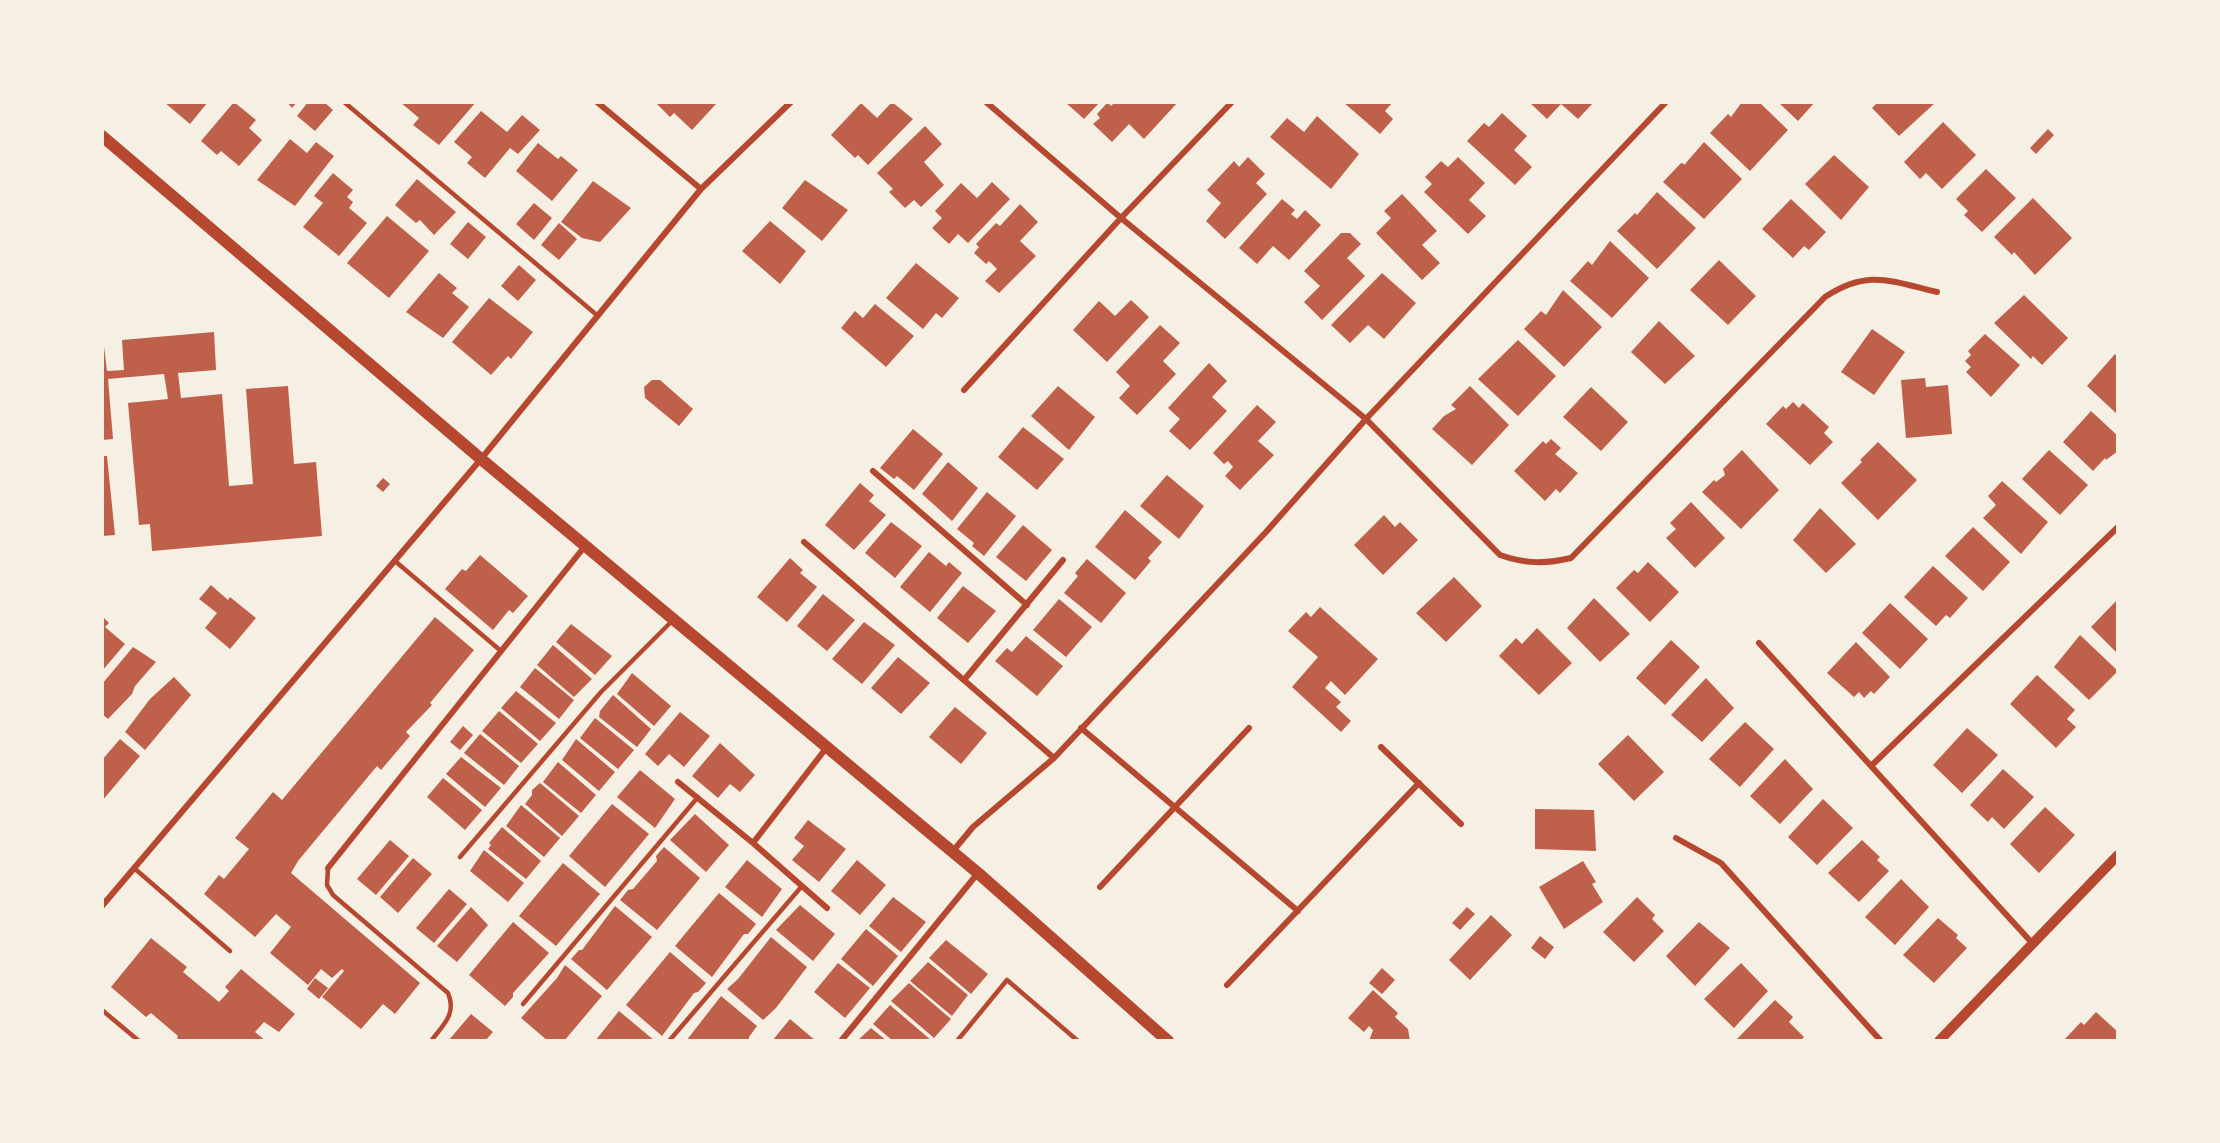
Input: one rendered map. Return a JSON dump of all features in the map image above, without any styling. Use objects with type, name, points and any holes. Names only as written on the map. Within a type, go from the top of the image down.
[{"type":"main road","points":[[102,136],[481,459],[953,851],[1168,1041]]},
{"type":"street","points":[[597,102],[701,189]]},
{"type":"street","points":[[102,906],[481,459],[701,189],[791,102]]},
{"type":"street","points":[[986,102],[1121,218],[1366,419],[1500,555],[1532,563],[1571,558],[1825,297],[1844,285],[1876,277],[1937,292]]},
{"type":"street","points":[[964,390],[1121,218],[1232,102]]},
{"type":"street","points":[[953,851],[973,827],[1054,758],[1266,532],[1366,419],[1666,102]]},
{"type":"street","points":[[873,471],[1027,604]]},
{"type":"street","points":[[1871,766],[2118,527]]},
{"type":"street","points":[[804,542],[1054,758]]},
{"type":"street","points":[[328,868],[585,545]]},
{"type":"street","points":[[964,680],[1063,561]]},
{"type":"street","points":[[1759,644],[2033,944]]},
{"type":"street","points":[[1100,887],[1249,728]]},
{"type":"street","points":[[1081,729],[1298,911]]},
{"type":"street","points":[[753,843],[827,747]]},
{"type":"street","points":[[1381,747],[1461,824]]},
{"type":"street","points":[[678,782],[753,843],[827,908]]},
{"type":"street","points":[[1227,986],[1419,783]]},
{"type":"street","points":[[1676,838],[1721,862],[1881,1041]]},
{"type":"street","points":[[1940,1041],[2118,855]]},
{"type":"street","points":[[841,1041],[978,873]]},
{"type":"lane","points":[[344,102],[598,316]]},
{"type":"lane","points":[[395,561],[501,651]]},
{"type":"lane","points":[[460,857],[601,692],[673,619]]},
{"type":"lane","points":[[524,1004],[698,797]]},
{"type":"lane","points":[[134,868],[230,951]]},
{"type":"lane","points":[[328,868],[327,885],[333,896],[448,993],[453,1004],[451,1015],[431,1041]]},
{"type":"lane","points":[[669,1041],[801,886]]},
{"type":"lane","points":[[957,1041],[1007,980],[1078,1041]]},
{"type":"lane","points":[[102,1010],[139,1041]]},
{"type":"building","points":[[164,102],[208,102],[190,124]]},
{"type":"building","points":[[234,102],[256,120],[249,128],[262,140],[239,166],[221,151],[217,155],[201,141]]},
{"type":"building","points":[[287,102],[297,102],[292,108]]},
{"type":"building","points":[[308,102],[324,102],[333,110],[315,131],[297,116]]},
{"type":"building","points":[[400,102],[476,102],[439,145],[413,125],[419,118]]},
{"type":"building","points":[[655,102],[714,102],[716,104],[692,130],[674,113],[670,117]]},
{"type":"building","points":[[892,102],[913,119],[868,165],[858,155],[855,158],[831,135],[861,103],[877,118]]},
{"type":"building","points":[[1065,102],[1100,102],[1084,119]]},
{"type":"building","points":[[1108,102],[1111,106],[1115,102],[1178,102],[1144,139],[1129,124],[1112,142],[1093,124],[1100,118],[1097,114]]},
{"type":"building","points":[[1343,102],[1393,102],[1385,111],[1393,119],[1380,134]]},
{"type":"building","points":[[1529,102],[1594,102],[1578,119],[1561,104],[1547,119]]},
{"type":"building","points":[[1742,102],[1759,102],[1788,130],[1750,171],[1710,133],[1728,114],[1731,117]]},
{"type":"building","points":[[1778,102],[1815,102],[1798,121]]},
{"type":"building","points":[[1878,102],[1936,102],[1899,136],[1872,108]]},
{"type":"building","points":[[481,111],[507,132],[522,115],[540,130],[518,154],[510,148],[485,178],[467,163],[472,157],[454,142]]},
{"type":"building","points":[[1502,113],[1527,136],[1514,150],[1532,167],[1515,185],[1467,141],[1484,123],[1489,127]]},
{"type":"building","points":[[1317,116],[1359,154],[1331,189],[1270,137],[1287,118],[1304,132]]},
{"type":"building","points":[[1943,122],[1976,155],[1942,189],[1926,173],[1920,179],[1904,162]]},
{"type":"building","points":[[925,126],[942,144],[924,162],[944,185],[921,207],[914,200],[905,208],[889,192],[893,189],[877,173]]},
{"type":"building","points":[[2048,129],[2054,135],[2036,154],[2030,148]]},
{"type":"building","points":[[290,139],[307,153],[316,142],[334,156],[295,206],[257,180]]},
{"type":"building","points":[[1704,142],[1742,179],[1704,219],[1663,182],[1681,163],[1687,165],[1685,164]]},
{"type":"building","points":[[538,143],[558,159],[561,156],[578,170],[552,201],[516,171]]},
{"type":"building","points":[[1834,155],[1869,187],[1841,220],[1805,184]]},
{"type":"building","points":[[1248,157],[1265,174],[1256,183],[1267,194],[1225,239],[1206,221],[1221,203],[1207,190],[1234,161],[1239,167]]},
{"type":"building","points":[[1458,157],[1485,183],[1469,200],[1486,216],[1468,234],[1424,192],[1432,184],[1425,177],[1441,161],[1448,167]]},
{"type":"building","points":[[1986,169],[2016,198],[1982,232],[1964,215],[1968,211],[1956,199]]},
{"type":"building","points":[[333,173],[353,190],[347,197],[353,202],[349,208],[367,223],[339,256],[303,227],[323,203],[314,196]]},
{"type":"building","points":[[417,179],[456,212],[434,235],[420,220],[416,223],[395,205]]},
{"type":"building","points":[[805,180],[848,210],[822,241],[782,208]]},
{"type":"building","points":[[593,181],[631,208],[600,242],[582,238],[561,222]]},
{"type":"building","points":[[992,182],[1010,199],[968,243],[958,234],[949,244],[932,228],[942,218],[935,211],[961,183],[977,198]]},
{"type":"building","points":[[1657,192],[1696,228],[1657,269],[1617,231],[1635,213],[1637,215]]},
{"type":"building","points":[[1402,194],[1437,231],[1422,245],[1440,263],[1422,280],[1376,233],[1391,218],[1384,211]]},
{"type":"building","points":[[2033,198],[2072,238],[2035,275],[2014,252],[2012,255],[1994,237]]},
{"type":"building","points":[[1282,199],[1295,210],[1291,214],[1297,219],[1305,210],[1321,225],[1289,260],[1273,246],[1257,264],[1239,248]]},
{"type":"building","points":[[1791,199],[1826,232],[1809,250],[1804,246],[1793,258],[1762,229]]},
{"type":"building","points":[[534,203],[552,218],[534,240],[516,224]]},
{"type":"building","points":[[1020,204],[1038,222],[1020,241],[1036,256],[999,293],[985,281],[997,269],[989,261],[986,264],[974,253],[979,247],[976,244],[996,223],[1000,226]]},
{"type":"building","points":[[387,216],[429,251],[389,298],[347,263]]},
{"type":"building","points":[[770,221],[806,251],[780,284],[742,251]]},
{"type":"building","points":[[468,222],[486,237],[468,259],[450,244]]},
{"type":"building","points":[[559,223],[577,239],[559,260],[541,245]]},
{"type":"building","points":[[1341,233],[1350,233],[1361,244],[1347,258],[1365,276],[1322,320],[1304,302],[1320,286],[1304,271]]},
{"type":"building","points":[[1610,241],[1649,278],[1612,318],[1570,281],[1588,261],[1592,265]]},
{"type":"building","points":[[1719,260],[1756,296],[1728,325],[1690,290]]},
{"type":"building","points":[[916,263],[959,298],[942,318],[936,313],[923,329],[886,298]]},
{"type":"building","points":[[519,265],[536,280],[518,301],[501,286]]},
{"type":"building","points":[[439,273],[457,288],[452,293],[469,307],[443,338],[406,312]]},
{"type":"building","points":[[1382,273],[1416,303],[1384,339],[1368,325],[1350,343],[1331,325]]},
{"type":"building","points":[[1563,290],[1602,327],[1564,367],[1524,329],[1541,311],[1546,315]]},
{"type":"building","points":[[2024,295],[2068,338],[2042,365],[2033,356],[2031,359],[1994,323]]},
{"type":"building","points":[[489,298],[533,332],[511,359],[508,356],[491,375],[452,342]]},
{"type":"building","points":[[1131,300],[1149,317],[1107,362],[1073,330],[1099,301],[1115,316]]},
{"type":"building","points":[[875,304],[914,336],[886,367],[841,328],[855,311],[863,318]]},
{"type":"building","points":[[1659,321],[1695,356],[1665,384],[1631,352]]},
{"type":"building","points":[[1160,325],[1180,343],[1163,361],[1176,374],[1137,415],[1119,398],[1130,386],[1116,372]]},
{"type":"building","points":[[1872,329],[1905,352],[1874,395],[1841,372]]},
{"type":"building","points":[[102,330],[107,371],[124,370],[122,340],[214,332],[216,370],[178,373],[181,398],[222,394],[229,486],[253,484],[246,389],[288,386],[294,464],[316,462],[322,536],[152,551],[150,524],[139,525],[128,403],[168,399],[164,374],[108,379],[113,439],[102,440]]},
{"type":"building","points":[[1985,334],[2020,365],[1991,397],[1966,372],[1971,367],[1965,361],[1971,355],[1968,351]]},
{"type":"building","points":[[1518,340],[1556,376],[1518,416],[1478,379]]},
{"type":"building","points":[[2115,354],[2118,358],[2118,415],[2087,386]]},
{"type":"building","points":[[1209,363],[1227,381],[1212,397],[1227,411],[1190,450],[1169,431],[1180,419],[1168,408]]},
{"type":"building","points":[[1925,378],[1926,387],[1948,385],[1952,434],[1906,438],[1901,380]]},
{"type":"building","points":[[652,380],[660,380],[693,409],[679,426],[645,398],[644,387]]},
{"type":"building","points":[[1058,386],[1095,417],[1069,450],[1031,416]]},
{"type":"building","points":[[1470,386],[1509,425],[1472,465],[1432,429],[1444,416],[1456,409],[1451,405]]},
{"type":"building","points":[[1591,387],[1628,422],[1601,451],[1563,417]]},
{"type":"building","points":[[1793,402],[1799,408],[1803,403],[1829,427],[1824,433],[1833,442],[1810,465],[1766,424],[1783,406],[1786,409]]},
{"type":"building","points":[[1257,405],[1276,422],[1258,441],[1274,455],[1240,490],[1225,476],[1233,467],[1228,461],[1224,464],[1213,453]]},
{"type":"building","points":[[2091,411],[2118,436],[2118,451],[2106,460],[2105,458],[2093,471],[2063,442]]},
{"type":"building","points":[[1023,427],[1064,459],[1037,490],[998,457]]},
{"type":"building","points":[[913,429],[943,454],[914,490],[897,476],[894,479],[880,468]]},
{"type":"building","points":[[1551,439],[1561,448],[1555,454],[1578,473],[1560,493],[1556,489],[1545,501],[1514,471],[1543,441],[1546,444]]},
{"type":"building","points":[[1878,442],[1917,480],[1878,520],[1841,483]]},
{"type":"building","points":[[1742,450],[1779,490],[1741,529],[1702,492],[1714,480],[1716,482],[1725,475],[1723,469]]},
{"type":"building","points":[[2049,450],[2088,485],[2060,515],[2022,479]]},
{"type":"building","points":[[102,456],[107,456],[115,535],[102,536]]},
{"type":"building","points":[[948,462],[978,488],[952,521],[922,494]]},
{"type":"building","points":[[1167,475],[1204,506],[1179,539],[1140,506]]},
{"type":"building","points":[[383,478],[390,484],[383,492],[376,486]]},
{"type":"building","points":[[2002,481],[2048,522],[2021,554],[1983,518],[1996,505],[1988,496]]},
{"type":"building","points":[[860,483],[874,495],[869,501],[886,515],[854,550],[825,525]]},
{"type":"building","points":[[987,492],[1016,516],[984,556],[972,546],[974,543],[957,529]]},
{"type":"building","points":[[1691,502],[1725,538],[1695,568],[1666,538],[1676,529],[1670,523]]},
{"type":"building","points":[[1820,508],[1856,544],[1826,573],[1793,540]]},
{"type":"building","points":[[1125,510],[1162,542],[1148,558],[1151,561],[1135,580],[1095,547]]},
{"type":"building","points":[[1384,515],[1395,527],[1400,522],[1418,540],[1383,575],[1354,545]]},
{"type":"building","points":[[891,522],[922,546],[895,578],[865,553]]},
{"type":"building","points":[[1023,525],[1052,550],[1026,581],[996,557]]},
{"type":"building","points":[[1973,527],[2010,562],[1983,591],[1945,556]]},
{"type":"building","points":[[929,552],[946,566],[949,562],[962,573],[930,612],[900,587]]},
{"type":"building","points":[[480,555],[528,596],[513,613],[509,610],[493,630],[445,589],[462,569],[466,571]]},
{"type":"building","points":[[790,558],[803,570],[800,573],[817,587],[787,622],[757,597]]},
{"type":"building","points":[[1087,559],[1126,593],[1101,623],[1064,593],[1078,576],[1075,573]]},
{"type":"building","points":[[1648,562],[1679,592],[1650,622],[1616,588],[1634,570],[1638,573]]},
{"type":"building","points":[[1933,566],[1968,598],[1950,618],[1946,615],[1936,626],[1904,597]]},
{"type":"building","points":[[1454,577],[1482,606],[1446,642],[1416,613]]},
{"type":"building","points":[[211,585],[228,600],[230,597],[256,618],[230,649],[205,628],[217,613],[199,599]]},
{"type":"building","points":[[963,586],[996,611],[968,643],[937,618]]},
{"type":"building","points":[[823,594],[855,620],[827,651],[797,626]]},
{"type":"building","points":[[1594,598],[1630,634],[1600,662],[1567,628]]},
{"type":"building","points":[[1059,599],[1092,627],[1066,657],[1033,630]]},
{"type":"building","points":[[2118,599],[2118,654],[2091,627]]},
{"type":"building","points":[[1890,603],[1928,639],[1900,669],[1862,633]]},
{"type":"building","points":[[1320,607],[1378,659],[1345,695],[1331,681],[1325,688],[1341,702],[1336,707],[1351,721],[1341,732],[1292,687],[1318,657],[1288,631],[1306,612],[1311,617]]},
{"type":"building","points":[[102,616],[109,623],[105,627],[125,644],[102,671]]},
{"type":"building","points":[[435,617],[474,650],[430,703],[432,705],[406,732],[410,736],[381,770],[377,766],[298,861],[291,873],[420,983],[395,1014],[383,1004],[361,1029],[322,997],[344,971],[342,969],[332,978],[321,969],[308,985],[270,953],[291,927],[276,914],[255,937],[204,894],[219,875],[224,879],[249,849],[235,838],[273,792],[282,800]]},
{"type":"building","points":[[864,622],[895,645],[862,684],[832,659]]},
{"type":"building","points":[[571,624],[612,656],[595,675],[556,642]]},
{"type":"building","points":[[1537,628],[1572,663],[1539,695],[1499,656],[1516,638],[1522,644]]},
{"type":"building","points":[[2080,635],[2118,671],[2089,700],[2054,667]]},
{"type":"building","points":[[1026,636],[1063,666],[1037,696],[995,661],[1007,648],[1012,652]]},
{"type":"building","points":[[1671,640],[1700,667],[1665,705],[1636,678]]},
{"type":"building","points":[[1856,642],[1890,677],[1874,694],[1871,691],[1864,698],[1859,692],[1854,697],[1827,673]]},
{"type":"building","points":[[553,645],[592,679],[574,697],[537,665]]},
{"type":"building","points":[[133,647],[156,662],[135,686],[132,694],[108,719],[102,714],[102,684]]},
{"type":"building","points":[[898,657],[930,683],[901,714],[871,688]]},
{"type":"building","points":[[535,668],[574,700],[559,719],[520,687]]},
{"type":"building","points":[[632,673],[671,706],[654,726],[617,694]]},
{"type":"building","points":[[2037,675],[2075,710],[2067,719],[2076,727],[2056,748],[2010,704]]},
{"type":"building","points":[[174,677],[191,695],[145,750],[125,732],[150,699]]},
{"type":"building","points":[[1706,678],[1734,708],[1702,742],[1671,715]]},
{"type":"building","points":[[516,691],[556,723],[540,741],[501,708]]},
{"type":"building","points":[[613,695],[651,729],[637,747],[599,717],[600,711]]},
{"type":"building","points":[[955,707],[987,733],[961,764],[929,737]]},
{"type":"building","points":[[499,711],[538,744],[521,763],[482,731]]},
{"type":"building","points":[[680,712],[710,736],[684,767],[669,754],[658,766],[645,754]]},
{"type":"building","points":[[595,718],[634,750],[618,769],[580,738]]},
{"type":"building","points":[[1745,722],[1774,749],[1740,787],[1709,759]]},
{"type":"building","points":[[463,726],[473,735],[460,750],[450,742]]},
{"type":"building","points":[[1967,728],[1998,755],[1962,793],[1933,765]]},
{"type":"building","points":[[480,734],[519,766],[504,785],[464,753]]},
{"type":"building","points":[[1628,735],[1664,772],[1634,801],[1598,764]]},
{"type":"building","points":[[120,739],[140,756],[102,801],[102,760]]},
{"type":"building","points":[[576,739],[615,772],[599,791],[562,760]]},
{"type":"building","points":[[720,743],[755,775],[740,792],[730,784],[718,798],[692,776]]},
{"type":"building","points":[[461,757],[501,788],[485,807],[446,774]]},
{"type":"building","points":[[1785,759],[1813,789],[1780,824],[1750,796]]},
{"type":"building","points":[[558,762],[596,795],[581,813],[543,782]]},
{"type":"building","points":[[2003,769],[2034,797],[2004,829],[1992,817],[1988,822],[1970,805]]},
{"type":"building","points":[[640,770],[675,799],[655,828],[617,797]]},
{"type":"building","points":[[443,778],[482,810],[465,830],[427,797]]},
{"type":"building","points":[[540,783],[579,816],[562,836],[525,804],[532,795],[532,790]]},
{"type":"building","points":[[1823,799],[1853,828],[1817,865],[1788,837]]},
{"type":"building","points":[[612,804],[649,834],[605,887],[569,856]]},
{"type":"building","points":[[521,805],[560,838],[544,857],[506,826]]},
{"type":"building","points":[[2045,807],[2075,835],[2039,873],[2010,844]]},
{"type":"building","points":[[1535,809],[1594,810],[1596,851],[1535,849]]},
{"type":"building","points":[[695,814],[729,845],[706,872],[670,840]]},
{"type":"building","points":[[808,820],[846,849],[819,882],[792,860],[804,846],[794,838]]},
{"type":"building","points":[[502,827],[541,861],[526,879],[488,849],[491,845],[489,843]]},
{"type":"building","points":[[390,840],[409,856],[376,895],[357,879]]},
{"type":"building","points":[[1862,840],[1880,857],[1877,860],[1889,871],[1859,902],[1828,873]]},
{"type":"building","points":[[664,847],[700,878],[657,930],[620,900],[628,890],[633,889],[657,861],[656,856]]},
{"type":"building","points":[[484,850],[524,883],[508,902],[470,871]]},
{"type":"building","points":[[413,858],[432,874],[398,913],[380,897]]},
{"type":"building","points":[[747,860],[782,889],[762,917],[725,887]]},
{"type":"building","points":[[857,860],[886,885],[860,915],[831,891]]},
{"type":"building","points":[[1583,861],[1596,882],[1592,884],[1603,902],[1564,929],[1539,887]]},
{"type":"building","points":[[563,863],[600,894],[556,946],[519,916]]},
{"type":"building","points":[[1901,879],[1929,907],[1895,945],[1865,917]]},
{"type":"building","points":[[449,889],[467,904],[434,943],[416,928]]},
{"type":"building","points":[[719,893],[756,924],[748,934],[744,934],[712,977],[675,946]]},
{"type":"building","points":[[893,897],[926,922],[901,952],[869,926]]},
{"type":"building","points":[[1637,897],[1655,915],[1652,919],[1664,931],[1634,962],[1603,932]]},
{"type":"building","points":[[800,905],[835,934],[813,961],[776,930]]},
{"type":"building","points":[[615,906],[652,937],[607,990],[571,959],[579,950],[582,950]]},
{"type":"building","points":[[471,907],[488,925],[457,962],[437,946]]},
{"type":"building","points":[[1467,907],[1475,914],[1460,930],[1452,923]]},
{"type":"building","points":[[1491,915],[1512,935],[1470,980],[1449,960]]},
{"type":"building","points":[[1938,918],[1958,935],[1956,938],[1967,948],[1934,983],[1903,955]]},
{"type":"building","points":[[513,922],[549,953],[513,993],[513,997],[505,1006],[469,975]]},
{"type":"building","points":[[1699,922],[1730,948],[1695,986],[1666,956]]},
{"type":"building","points":[[866,929],[898,956],[873,986],[841,959]]},
{"type":"building","points":[[1540,936],[1554,947],[1545,959],[1531,948]]},
{"type":"building","points":[[771,937],[807,967],[776,1008],[763,1020],[727,989],[738,979]]},
{"type":"building","points":[[151,938],[187,967],[183,972],[219,1002],[229,991],[225,987],[241,969],[295,1014],[279,1032],[264,1022],[255,1032],[266,1041],[180,1041],[178,1036],[151,1013],[146,1017],[111,987]]},
{"type":"building","points":[[946,940],[988,974],[971,994],[929,958]]},
{"type":"building","points":[[670,952],[706,983],[694,993],[662,1036],[626,1005]]},
{"type":"building","points":[[928,962],[968,995],[952,1016],[910,981]]},
{"type":"building","points":[[838,963],[870,988],[845,1018],[814,992]]},
{"type":"building","points":[[1741,963],[1768,991],[1734,1028],[1704,999]]},
{"type":"building","points":[[565,965],[602,996],[564,1041],[548,1041],[521,1018],[557,978]]},
{"type":"building","points":[[1382,968],[1395,980],[1382,994],[1369,983]]},
{"type":"building","points":[[315,978],[328,988],[319,999],[307,989]]},
{"type":"building","points":[[909,983],[951,1019],[934,1038],[891,1001]]},
{"type":"building","points":[[1373,990],[1398,1013],[1395,1017],[1408,1029],[1410,1041],[1369,1041],[1373,1030],[1369,1026],[1364,1032],[1348,1018]]},
{"type":"building","points":[[721,996],[757,1026],[749,1037],[749,1041],[686,1041]]},
{"type":"building","points":[[1775,1000],[1793,1017],[1789,1022],[1804,1037],[1800,1041],[1739,1041],[1737,1039]]},
{"type":"building","points":[[890,1005],[932,1041],[893,1041],[873,1024]]},
{"type":"building","points":[[619,1011],[655,1041],[595,1041]]},
{"type":"building","points":[[2096,1012],[2118,1032],[2118,1041],[2063,1041],[2081,1022],[2084,1025]]},
{"type":"building","points":[[471,1014],[493,1032],[485,1041],[448,1041]]},
{"type":"building","points":[[790,1019],[816,1041],[772,1041]]},
{"type":"building","points":[[871,1028],[887,1041],[857,1041]]}]
